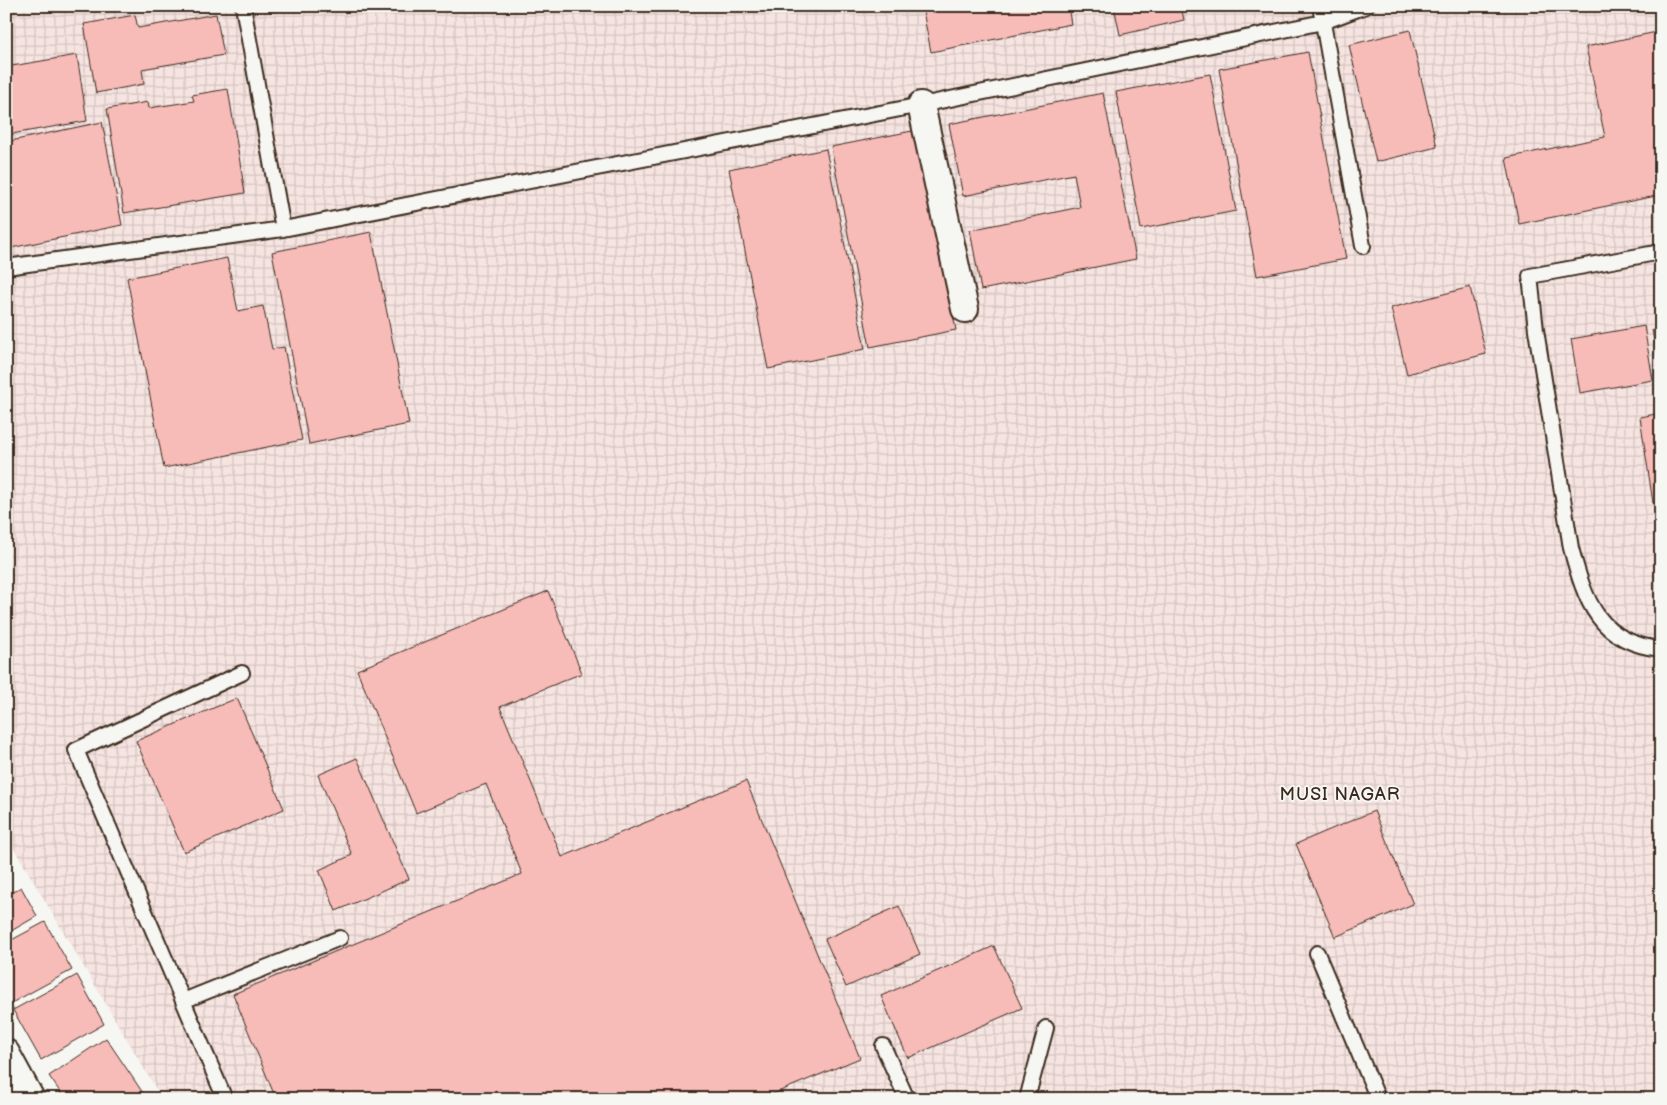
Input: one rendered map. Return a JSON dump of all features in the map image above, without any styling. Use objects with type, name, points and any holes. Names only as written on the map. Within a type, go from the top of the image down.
[{"type":"street","points":[[922,105],[965,309]]},
{"type":"street","points":[[6,1054],[31,1099]]},
{"type":"lane","points":[[243,6],[283,230]]},
{"type":"lane","points":[[1320,6],[1363,246]]},
{"type":"lane","points":[[6,267],[283,230],[922,105],[1323,22],[1366,6]]},
{"type":"lane","points":[[1661,252],[1530,276],[1536,330],[1571,548],[1580,581],[1593,610],[1612,633],[1636,645],[1661,649]]},
{"type":"lane","points":[[225,1099],[76,750],[242,673]]},
{"type":"lane","points":[[183,1001],[340,938]]},
{"type":"lane","points":[[1317,953],[1378,1099]]},
{"type":"lane","points":[[1026,1099],[1046,1028]]},
{"type":"lane","points":[[882,1046],[906,1099]]},
{"type":"shaded area","points":[[6,6],[1661,6],[1661,1099],[162,1099],[6,835]]},
{"type":"building","points":[[922,6],[1068,6],[1071,24],[931,52]]},
{"type":"building","points":[[1114,6],[1181,6],[1184,20],[1120,35]]},
{"type":"building","points":[[216,14],[224,55],[142,69],[144,84],[96,93],[84,24],[135,15],[138,28]]},
{"type":"building","points":[[1410,30],[1437,147],[1376,162],[1349,45]]},
{"type":"building","points":[[1661,31],[1661,195],[1519,224],[1506,158],[1605,137],[1586,47]]},
{"type":"building","points":[[1308,52],[1346,259],[1257,276],[1219,69]]},
{"type":"building","points":[[77,55],[87,121],[6,135],[6,67]]},
{"type":"building","points":[[1210,74],[1236,211],[1141,229],[1116,92]]},
{"type":"building","points":[[228,89],[245,193],[124,213],[107,109],[148,102],[149,108],[194,101],[192,95]]},
{"type":"building","points":[[1103,93],[1136,259],[981,290],[970,230],[1080,207],[1074,174],[963,196],[949,124]]},
{"type":"building","points":[[102,122],[122,225],[6,249],[6,142]]},
{"type":"building","points":[[917,130],[956,330],[870,347],[831,147]]},
{"type":"building","points":[[826,149],[865,349],[768,369],[729,169]]},
{"type":"building","points":[[371,232],[409,424],[309,444],[272,252]]},
{"type":"building","points":[[227,258],[238,311],[263,306],[272,349],[284,347],[302,440],[164,468],[127,278]]},
{"type":"building","points":[[1470,287],[1486,354],[1407,374],[1391,308]]},
{"type":"building","points":[[1644,326],[1653,380],[1580,393],[1571,339]]},
{"type":"building","points":[[1661,328],[1661,375],[1652,330]]},
{"type":"building","points":[[1661,413],[1661,502],[1653,503],[1640,417]]},
{"type":"building","points":[[548,591],[582,673],[500,707],[562,857],[746,781],[860,1058],[761,1099],[276,1099],[233,994],[522,874],[486,784],[416,813],[357,670]]},
{"type":"building","points":[[237,698],[284,809],[184,852],[136,741]]},
{"type":"building","points":[[357,758],[409,879],[336,911],[319,870],[352,855],[318,775]]},
{"type":"building","points":[[1374,811],[1413,904],[1335,937],[1296,844]]},
{"type":"building","points":[[21,887],[37,916],[6,934],[6,896]]},
{"type":"building","points":[[899,906],[920,954],[846,987],[825,939]]},
{"type":"building","points":[[45,922],[72,970],[6,1006],[6,943]]},
{"type":"building","points":[[994,946],[1022,1008],[908,1058],[881,996]]},
{"type":"building","points":[[77,975],[104,1024],[41,1060],[13,1010]]},
{"type":"building","points":[[106,1038],[147,1099],[65,1099],[49,1076]]},
{"type":"district","name":"MUSI NAGAR","points":[[1340,794]]}]
